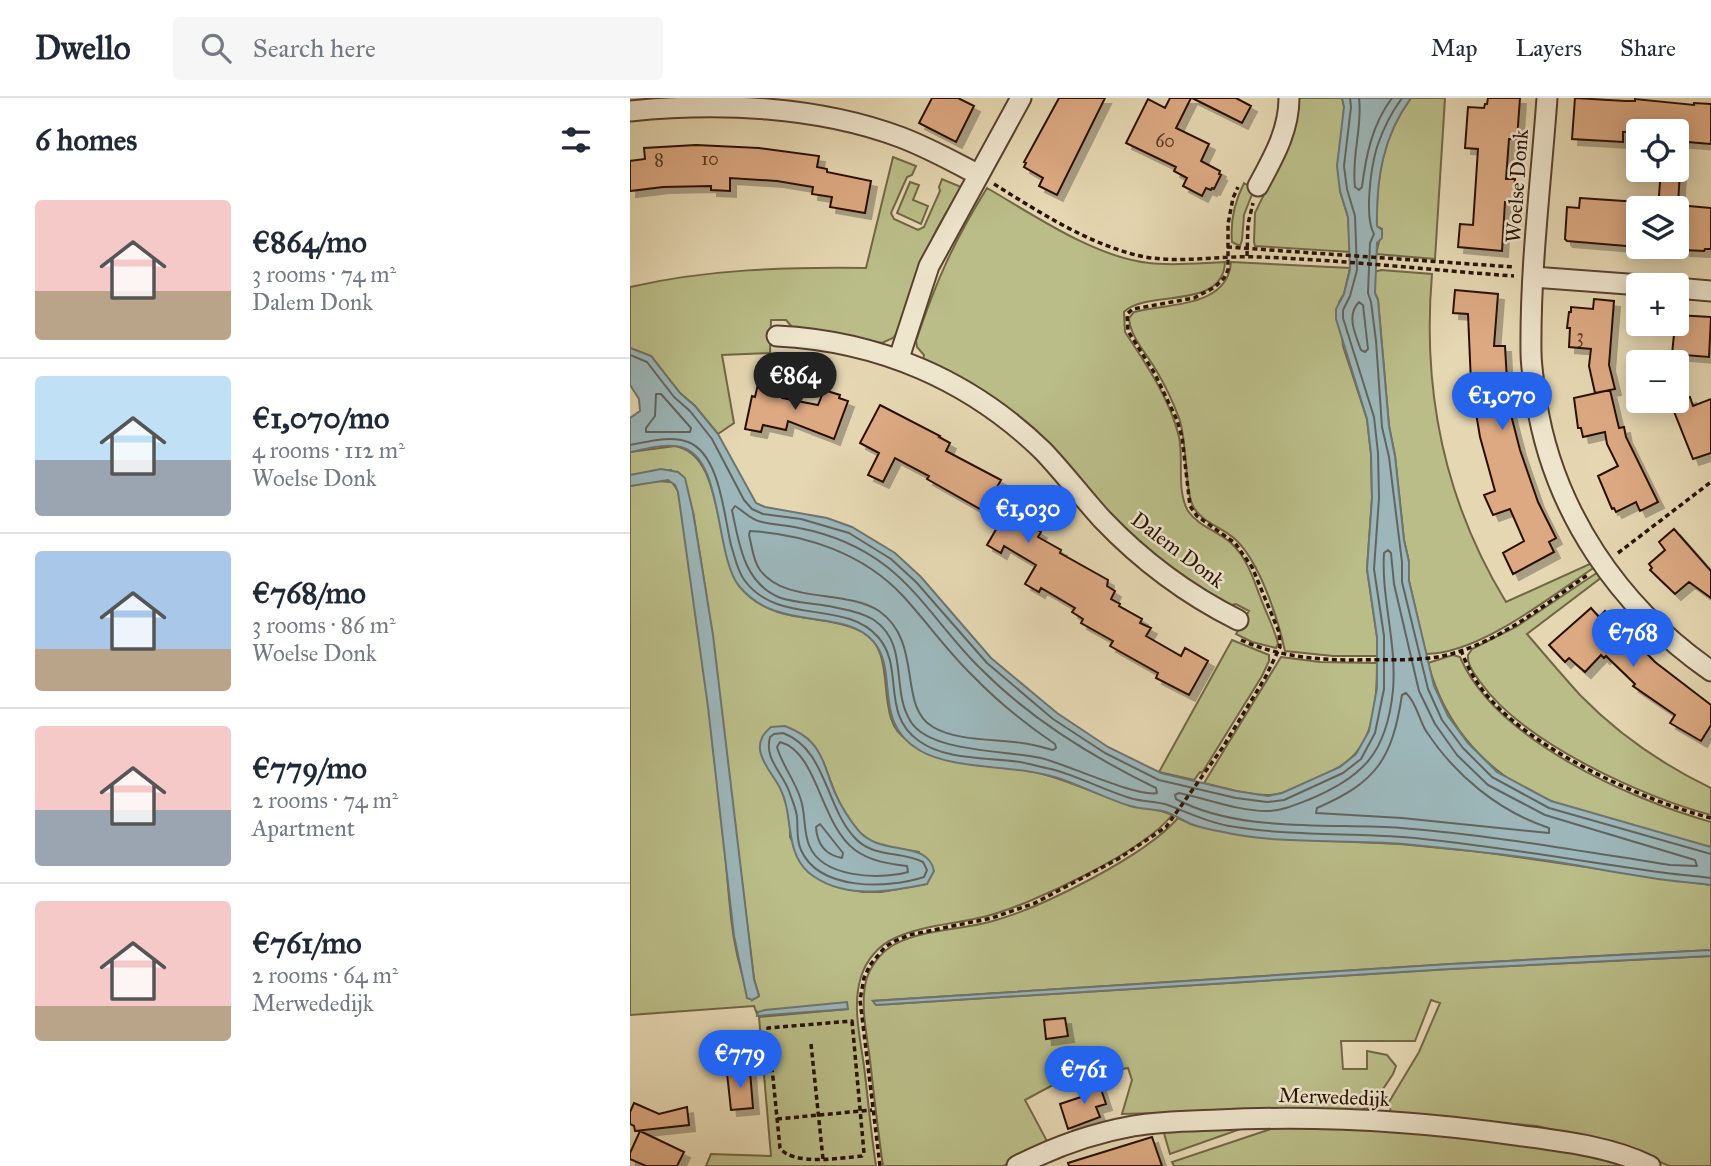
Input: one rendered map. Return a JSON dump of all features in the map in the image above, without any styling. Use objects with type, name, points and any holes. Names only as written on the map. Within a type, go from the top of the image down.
[{"type":"street","points":[[899,358],[929,266],[1021,98]]},
{"type":"street","points":[[1258,186],[1282,139],[1287,124],[1289,98]]},
{"type":"street","name":"Woelse Donk","points":[[1547,98],[1531,354],[1539,420],[1562,493],[1602,565],[1653,624],[1682,651],[1711,671]]},
{"type":"street","points":[[630,111],[757,104],[851,122],[900,137],[977,174]]},
{"type":"street","points":[[1534,273],[1626,283]]},
{"type":"street","points":[[1689,289],[1711,291]]},
{"type":"street","name":"Dalem Donk","points":[[777,336],[842,342],[899,358],[941,377],[1003,416],[1044,453],[1103,520],[1132,548],[1236,628]]},
{"type":"street","name":"Merwededijk","points":[[1017,1166],[1082,1140],[1135,1126],[1223,1119],[1315,1117],[1441,1126],[1539,1138],[1585,1145],[1650,1166]]},
{"type":"path","points":[[977,174],[1079,234],[1113,249],[1140,256],[1162,259],[1247,256],[1534,273]]},
{"type":"path","points":[[1247,256],[1248,224],[1258,186]]},
{"type":"path","points":[[1227,247],[1382,258],[1534,273]]},
{"type":"path","points":[[880,1166],[860,1000],[864,978],[870,965],[885,947],[909,935],[992,918],[1035,903],[1118,859],[1158,833],[1172,820],[1205,775],[1248,707],[1277,653],[1281,641],[1252,567],[1235,543],[1197,516],[1190,506],[1182,437],[1177,420],[1155,374],[1126,324],[1127,314],[1132,309],[1194,298],[1215,287],[1226,274],[1228,256]]},
{"type":"path","points":[[1236,628],[1277,653],[1317,659],[1430,658],[1461,650],[1514,625],[1602,565],[1711,482]]},
{"type":"path","points":[[1461,650],[1470,672],[1484,692],[1501,710],[1534,735],[1576,762],[1631,790],[1681,810],[1711,818]]},
{"type":"path","points":[[852,1021],[864,1153],[862,1156],[823,1159],[796,1157],[782,1152],[776,1119],[768,1028],[852,1021]]},
{"type":"path","points":[[811,1044],[823,1159]]},
{"type":"path","points":[[776,1119],[872,1110]]},
{"type":"green space","points":[[1297,98],[1342,98],[1344,106],[1340,191],[1348,217],[1350,252],[1255,246],[1255,213],[1279,163]]},
{"type":"green space","points":[[1411,98],[1445,98],[1435,259],[1376,254],[1382,229],[1377,226],[1377,209],[1383,159],[1393,128]]},
{"type":"green space","points":[[893,157],[916,166],[912,175],[907,177],[891,213],[894,219],[918,230],[924,227],[940,191],[942,179],[961,187],[937,229],[915,277],[898,331],[893,338],[882,343],[792,327],[786,320],[771,320],[770,353],[722,355],[734,423],[718,434],[695,406],[680,393],[651,356],[630,348],[630,287],[689,276],[748,270],[866,268]]},
{"type":"green space","points":[[910,182],[919,185],[913,200],[928,206],[921,224],[897,213]]},
{"type":"green space","points":[[1244,183],[1254,189],[1244,215],[1240,246],[1232,242],[1232,226]]},
{"type":"green space","points":[[987,188],[1044,222],[1107,253],[1149,263],[1225,262],[1221,277],[1212,287],[1182,297],[1149,301],[1124,312],[1125,332],[1156,382],[1175,423],[1179,437],[1184,503],[1197,521],[1231,543],[1242,557],[1273,629],[1278,644],[1276,648],[1252,642],[1236,634],[1249,611],[1236,604],[1227,606],[1177,573],[923,360],[924,355],[917,347],[916,341],[931,299],[955,244]]},
{"type":"green space","points":[[1231,262],[1350,268],[1344,294],[1339,302],[1343,346],[1367,419],[1371,454],[1372,498],[1367,569],[1377,637],[1377,656],[1333,656],[1285,651],[1273,608],[1245,550],[1226,532],[1198,513],[1191,500],[1179,418],[1163,382],[1136,339],[1129,318],[1134,312],[1208,296],[1219,288],[1227,277]]},
{"type":"green space","points":[[1381,270],[1432,274],[1431,360],[1442,444],[1467,525],[1506,602],[1592,563],[1595,567],[1492,634],[1447,651],[1426,654],[1409,581],[1409,562],[1389,426],[1378,300],[1375,293],[1374,272]]},
{"type":"green space","points":[[675,446],[692,454],[704,468],[712,488],[728,559],[736,579],[748,595],[774,611],[849,626],[863,632],[874,642],[881,655],[891,718],[897,731],[908,740],[960,761],[1034,772],[1126,803],[1172,815],[1138,844],[1086,875],[1007,910],[906,934],[889,941],[874,954],[861,977],[857,1010],[876,1166],[706,1166],[711,1154],[771,1156],[759,1017],[848,1009],[757,1014],[754,1006],[630,1015],[630,486],[656,481],[672,482],[678,491],[703,662],[734,940],[752,1000],[759,996],[754,979],[706,593],[693,512],[671,470],[630,475],[630,452]],"holes":[[[823,761],[836,796],[856,829],[881,845],[919,852],[927,884],[881,892],[863,892],[842,888],[809,872],[790,837],[790,815],[781,788],[765,763]]]},
{"type":"green space","points":[[1598,572],[1602,577],[1527,634],[1580,695],[1609,722],[1675,769],[1711,788],[1711,815],[1683,807],[1619,781],[1554,746],[1500,705],[1470,666],[1468,655],[1472,649],[1516,627]]},
{"type":"green space","points":[[1232,640],[1269,655],[1262,676],[1202,773],[1194,780],[1159,772]]},
{"type":"green space","points":[[1453,655],[1460,657],[1477,687],[1502,714],[1568,762],[1642,798],[1711,822],[1711,847],[1551,801],[1529,791],[1489,764],[1458,728],[1446,708],[1428,663]]},
{"type":"green space","points":[[1281,657],[1320,662],[1377,663],[1374,711],[1361,746],[1335,770],[1279,794],[1251,794],[1204,783]]},
{"type":"green space","points":[[1178,818],[1193,825],[1265,838],[1400,844],[1482,852],[1711,885],[1711,950],[873,1001],[876,1005],[1450,969],[1711,956],[1711,1166],[1669,1166],[1629,1148],[1537,1126],[1391,1114],[1389,1102],[1419,1052],[1440,1003],[1431,1000],[1415,1041],[1341,1041],[1343,1069],[1367,1069],[1367,1051],[1387,1055],[1396,1066],[1375,1101],[1367,1108],[1357,1111],[1299,1109],[1122,1114],[1132,1080],[1128,1068],[1062,1080],[1025,1100],[1047,1141],[1003,1166],[883,1166],[864,1010],[866,981],[877,960],[890,947],[906,939],[993,921],[1065,892],[1118,864],[1163,833]]},
{"type":"green space","points":[[1246,1127],[1170,1154],[1163,1130]]},
{"type":"green space","points":[[1277,1127],[1388,1129],[1573,1151],[1629,1166],[1174,1166],[1172,1162]]},
{"type":"water","points":[[1342,98],[1411,98],[1394,127],[1380,175],[1377,226],[1382,230],[1382,238],[1377,243],[1375,293],[1378,300],[1389,426],[1409,562],[1409,581],[1434,686],[1448,716],[1468,743],[1497,772],[1551,801],[1711,847],[1711,885],[1461,850],[1403,844],[1245,836],[1199,827],[1166,812],[1130,806],[1067,781],[1041,774],[933,757],[904,738],[895,725],[890,711],[885,667],[881,653],[873,641],[860,631],[845,625],[772,610],[754,600],[739,586],[725,552],[712,487],[705,469],[695,455],[675,446],[630,452],[630,418],[640,411],[639,399],[630,385],[630,348],[651,356],[680,393],[695,406],[718,434],[756,503],[827,518],[852,527],[895,553],[921,577],[991,658],[1057,713],[1108,747],[1161,773],[1268,796],[1282,793],[1340,767],[1356,754],[1369,731],[1377,688],[1377,637],[1367,569],[1372,498],[1371,454],[1367,419],[1336,319],[1336,309],[1344,294],[1350,270],[1348,217],[1340,191],[1337,166],[1344,107]]},
{"type":"water","points":[[661,469],[678,472],[685,478],[693,512],[713,635],[754,979],[759,996],[752,1000],[747,998],[734,936],[708,707],[678,492],[675,485],[668,480],[630,486],[630,475]]},
{"type":"water","points":[[785,726],[803,735],[816,748],[837,798],[858,830],[878,843],[913,851],[930,861],[934,871],[927,884],[881,891],[850,890],[821,881],[808,872],[795,853],[784,798],[760,750],[761,739],[768,729]]},
{"type":"water","points":[[1711,950],[1711,956],[1450,969],[876,1005],[873,1001],[1451,964]]},
{"type":"water","points":[[847,1002],[848,1009],[757,1016],[758,1012],[765,1010]]},
{"type":"building","points":[[932,98],[958,98],[974,106],[956,142],[919,123]]},
{"type":"building","points":[[1059,98],[1105,98],[1057,195],[1039,186],[1043,178],[1024,167],[1024,162]]},
{"type":"building","points":[[1170,98],[1191,98],[1176,128],[1209,144],[1201,161],[1220,171],[1221,175],[1214,189],[1206,188],[1202,196],[1183,186],[1187,178],[1174,171],[1176,167],[1126,143],[1148,99],[1165,108]]},
{"type":"building","points":[[1192,98],[1236,98],[1251,106],[1242,123]]},
{"type":"building","points":[[1488,98],[1520,98],[1517,139],[1509,139],[1506,179],[1515,179],[1513,202],[1505,202],[1502,251],[1458,247],[1460,224],[1473,225],[1478,149],[1465,148],[1468,107],[1484,108]]},
{"type":"building","points":[[1575,98],[1711,104],[1711,144],[1689,142],[1689,119],[1626,119],[1623,142],[1572,139]]},
{"type":"building","points":[[696,145],[759,148],[819,156],[817,167],[827,169],[827,172],[871,181],[865,213],[830,207],[832,197],[812,194],[813,187],[777,181],[730,178],[730,191],[711,190],[711,186],[630,191],[630,161],[645,159],[644,148]]},
{"type":"building","points":[[1660,182],[1679,182],[1679,196],[1659,196]]},
{"type":"building","points":[[1580,198],[1626,201],[1626,246],[1567,241],[1567,207],[1579,208]]},
{"type":"building","points":[[1689,206],[1711,208],[1711,249],[1689,250]]},
{"type":"building","points":[[1455,290],[1498,294],[1494,346],[1505,346],[1507,381],[1514,411],[1510,411],[1520,450],[1538,502],[1556,538],[1549,542],[1554,552],[1513,574],[1503,553],[1524,541],[1510,509],[1493,515],[1484,495],[1495,491],[1480,437],[1471,383],[1468,314],[1453,313]]},
{"type":"building","points":[[1594,299],[1614,301],[1609,365],[1615,389],[1595,393],[1589,366],[1591,349],[1569,347],[1570,328],[1567,328],[1571,307],[1593,309]]},
{"type":"building","points":[[1689,316],[1711,317],[1709,357],[1689,355],[1689,350],[1672,350],[1674,336],[1689,336]]},
{"type":"building","points":[[758,384],[784,389],[782,398],[818,405],[824,390],[840,395],[839,398],[848,401],[834,439],[788,421],[786,430],[763,425],[761,432],[745,429],[752,396],[755,397]]},
{"type":"building","points":[[1610,390],[1619,428],[1624,427],[1626,437],[1658,502],[1640,511],[1636,502],[1616,512],[1612,509],[1598,476],[1618,466],[1607,444],[1605,432],[1583,437],[1581,428],[1578,428],[1574,398]]},
{"type":"building","points":[[1689,397],[1693,406],[1711,399],[1711,453],[1693,459],[1675,413],[1689,413]]},
{"type":"building","points":[[880,405],[940,436],[950,443],[946,451],[1001,480],[994,492],[1036,518],[1032,527],[1041,532],[1038,537],[1061,550],[1060,553],[1108,580],[1107,586],[1115,591],[1111,599],[1142,619],[1140,623],[1151,628],[1146,636],[1181,656],[1185,648],[1208,661],[1189,695],[1156,678],[1158,673],[1110,646],[1113,641],[1081,623],[1083,619],[1072,612],[1075,608],[1041,588],[1039,592],[1025,584],[1036,565],[1004,546],[1001,553],[987,545],[1001,521],[895,458],[883,482],[868,475],[879,453],[860,443]]},
{"type":"building","points":[[1674,529],[1711,571],[1711,598],[1689,582],[1675,594],[1650,570],[1652,568],[1649,564],[1665,550],[1659,542]]},
{"type":"building","points":[[1591,608],[1599,617],[1605,611],[1655,662],[1711,705],[1711,725],[1701,741],[1670,723],[1675,715],[1633,686],[1635,684],[1606,656],[1604,658],[1601,655],[1585,672],[1569,658],[1565,662],[1549,645]]},
{"type":"building","points":[[1065,1018],[1068,1036],[1046,1039],[1044,1020]]},
{"type":"building","points":[[750,1071],[753,1108],[731,1110],[727,1073]]},
{"type":"building","points":[[1098,1080],[1106,1104],[1096,1107],[1100,1117],[1068,1129],[1060,1104],[1084,1096],[1081,1086]]},
{"type":"building","points":[[634,1103],[659,1114],[687,1107],[689,1125],[635,1131],[630,1124],[630,1112]]},
{"type":"building","points":[[640,1131],[684,1152],[677,1166],[646,1166],[630,1159]]},
{"type":"building","points":[[1152,1137],[1162,1166],[1069,1166],[1068,1163]]}]
